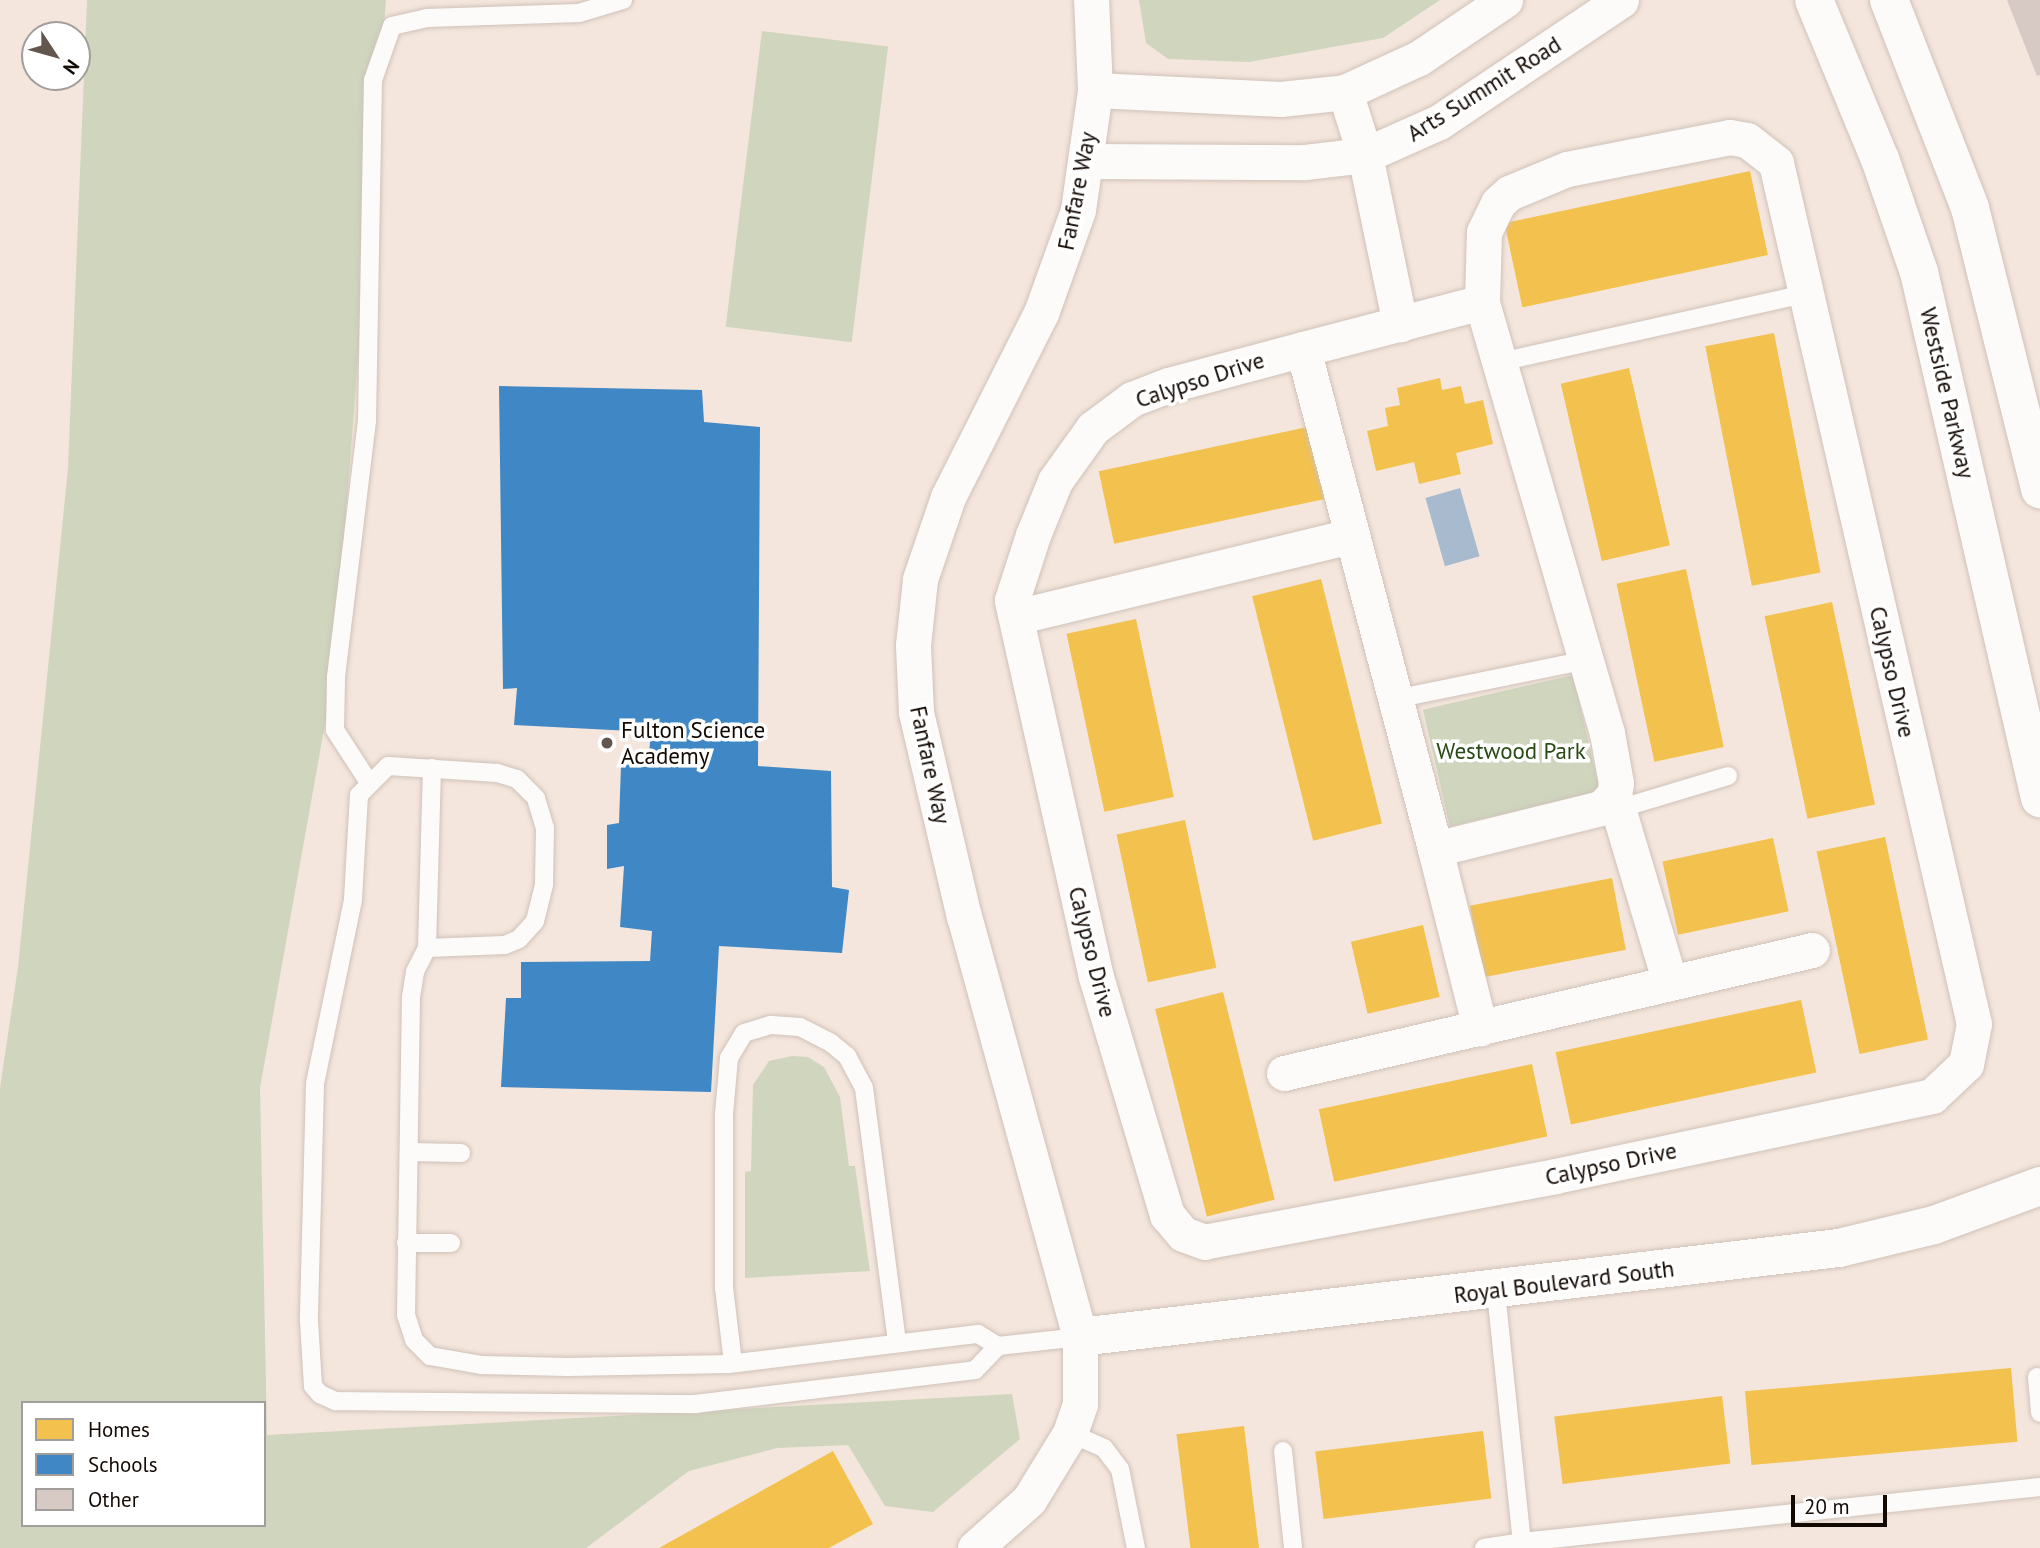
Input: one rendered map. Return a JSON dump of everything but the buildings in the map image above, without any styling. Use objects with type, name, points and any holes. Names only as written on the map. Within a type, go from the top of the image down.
[{"type":"main road","name":"Westside Parkway","points":[[1814,0],[1880,159],[1919,272],[2040,798]]},
{"type":"main road","points":[[1889,0],[1970,208],[2040,488]]},
{"type":"main road","name":"Royal Boulevard South","points":[[1080,1337],[1496,1292],[1839,1248],[1934,1225],[2040,1186]]},
{"type":"street","name":"Fanfare Way","points":[[975,1548],[1029,1500],[1070,1433],[1080,1404],[1080,1337],[964,917],[916,712],[914,645],[920,579],[948,497],[1063,262],[1078,210],[1095,90],[1091,0]]},
{"type":"street","points":[[1095,90],[1281,99],[1345,92],[1419,58],[1505,0]]},
{"type":"street","name":"Arts Summit Road","points":[[1086,161],[1305,162],[1365,155],[1439,122],[1622,0]]},
{"type":"street","points":[[1345,92],[1365,155],[1399,324]]},
{"type":"street","name":"Calypso Drive","points":[[1730,137],[1747,140],[1776,163],[1974,1024],[1966,1064],[1932,1096],[1556,1176],[1205,1242],[1183,1234],[1158,1194],[1096,977],[1013,600],[1033,535],[1055,481],[1093,428],[1132,399],[1169,385],[1482,302],[1484,232],[1498,203],[1509,193],[1567,169],[1730,137]]},
{"type":"street","points":[[1482,302],[1607,733],[1616,802],[1670,984]]},
{"type":"street","points":[[1303,349],[1480,1028]]},
{"type":"street","points":[[1016,617],[1352,536]]},
{"type":"street","points":[[1434,849],[1616,802]]},
{"type":"street","points":[[1284,1073],[1812,950]]},
{"type":"lane","points":[[368,781],[335,730],[336,677],[367,421],[373,80],[392,26],[427,18],[579,13],[623,0]]},
{"type":"lane","points":[[1500,362],[1804,294]]},
{"type":"lane","points":[[1395,699],[1586,660]]},
{"type":"lane","points":[[426,948],[488,949],[519,939],[535,921],[544,884],[543,816],[536,798],[521,782],[497,773],[388,766],[368,781],[359,795],[354,900],[315,1084],[309,1321],[313,1386],[320,1394],[335,1401],[695,1404],[975,1370],[998,1346]]},
{"type":"lane","points":[[432,768],[426,948],[415,972],[411,996],[406,1315],[414,1339],[430,1356],[482,1364],[568,1367],[733,1363],[978,1334],[998,1346],[1080,1337]]},
{"type":"lane","points":[[1616,802],[1728,776]]},
{"type":"lane","points":[[733,1363],[724,1288],[724,1114],[729,1058],[744,1032],[771,1025],[800,1027],[831,1043],[847,1056],[864,1088],[897,1343]]},
{"type":"lane","points":[[409,1152],[461,1153]]},
{"type":"lane","points":[[407,1243],[451,1244]]},
{"type":"lane","points":[[1496,1292],[1522,1542]]},
{"type":"lane","points":[[2037,1377],[2040,1413]]},
{"type":"lane","points":[[1070,1433],[1104,1448],[1119,1469],[1136,1548]]},
{"type":"lane","points":[[1283,1451],[1293,1548]]},
{"type":"lane","points":[[1484,1548],[2040,1487]]},
{"type":"green space","points":[[87,0],[386,0],[333,679],[260,1088],[267,1435],[1012,1394],[1020,1439],[933,1512],[885,1506],[848,1445],[777,1448],[689,1471],[586,1548],[0,1548],[0,1088],[18,967],[68,468],[83,91],[91,91],[91,21],[86,21]]},
{"type":"green space","points":[[1139,0],[1440,0],[1383,38],[1249,62],[1168,59],[1146,43]]},
{"type":"green space","points":[[762,31],[888,46],[852,342],[726,327]]},
{"type":"green space","name":"Westwood Park","points":[[1573,675],[1600,792],[1450,827],[1423,710]]},
{"type":"green space","points":[[792,1056],[808,1057],[824,1067],[840,1097],[849,1166],[855,1166],[870,1271],[745,1278],[745,1172],[751,1171],[753,1085],[769,1061]]},
{"type":"water","points":[[1460,488],[1480,556],[1445,566],[1425,498]]},
{"type":"place","name":"Fulton Science Academy","points":[[607,743]]}]
